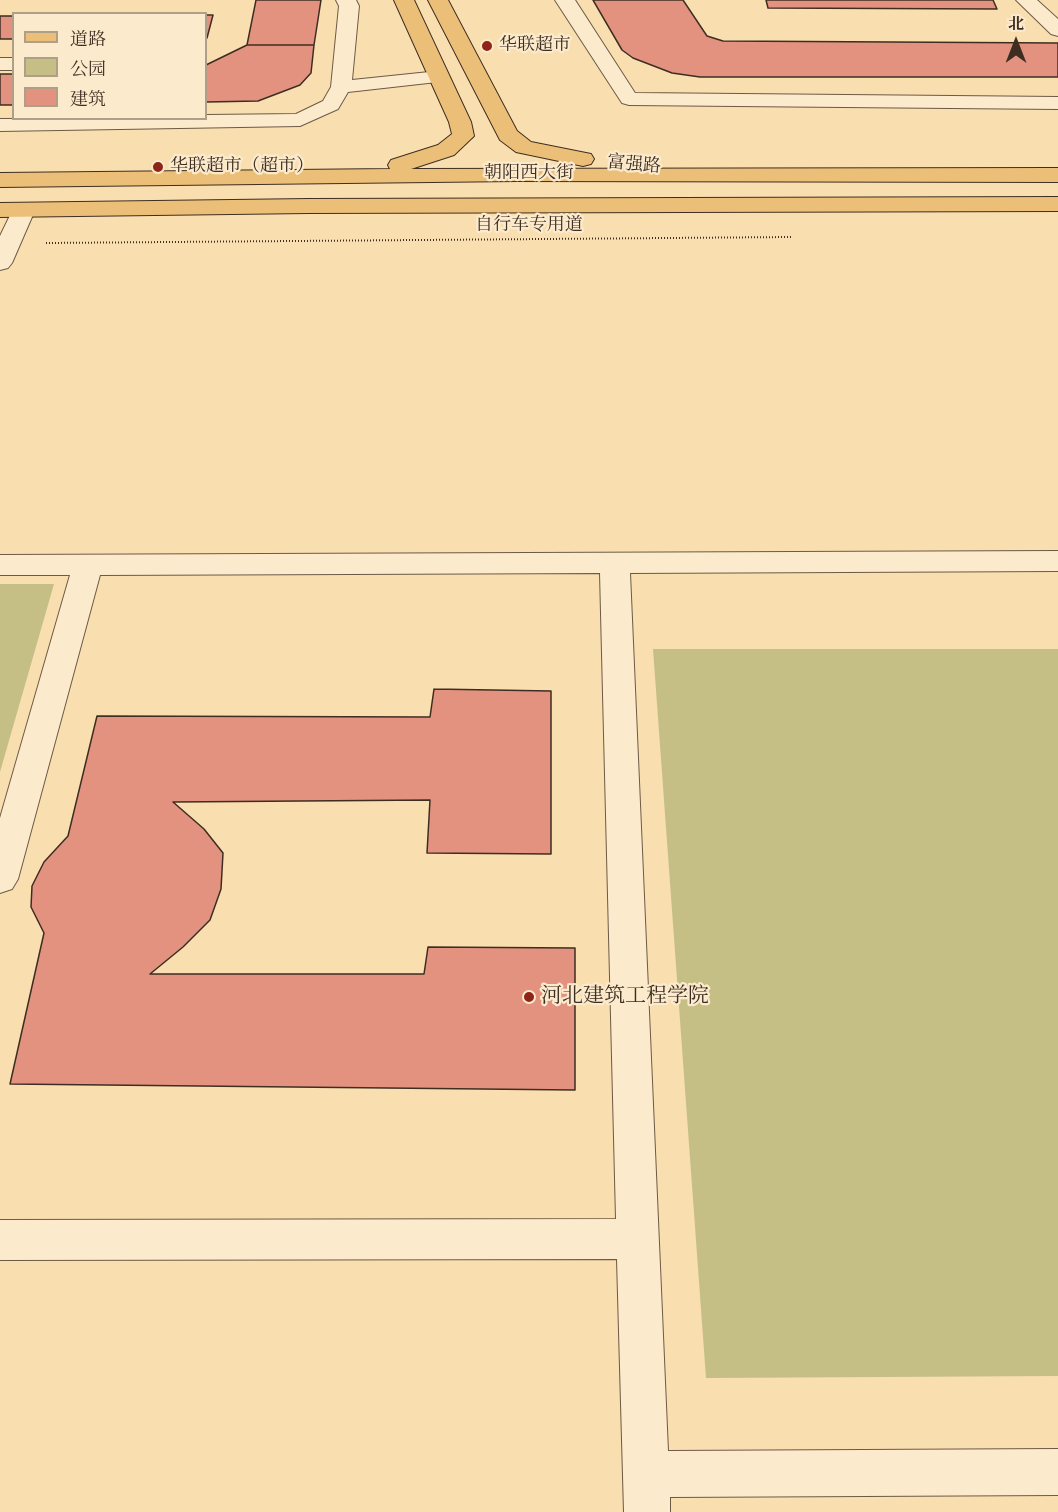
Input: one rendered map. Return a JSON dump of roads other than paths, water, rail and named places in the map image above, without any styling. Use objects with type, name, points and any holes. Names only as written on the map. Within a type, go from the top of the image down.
[{"type":"main road","points":[[404,0],[460,122],[463,136],[489,181],[536,194],[629,205]]},
{"type":"main road","points":[[309,206],[428,195],[470,184],[506,150],[508,135],[438,0]]},
{"type":"main road","name":"富强路","points":[[508,135],[517,144],[533,149],[621,165],[773,174]]},
{"type":"main road","points":[[234,177],[392,166],[426,159],[446,150],[463,136]]},
{"type":"main road","name":"朝阳西大街","points":[[0,180],[483,174],[1058,175]]},
{"type":"main road","name":"朝阳西大街","points":[[11,210],[309,206],[1058,204]]},
{"type":"street","points":[[0,125],[300,120],[331,105],[342,87],[349,6],[346,0]]},
{"type":"street","points":[[565,0],[629,99],[1058,103]]},
{"type":"street","points":[[1026,0],[1058,30]]},
{"type":"street","points":[[342,87],[439,77]]},
{"type":"street","points":[[4,253],[11,210]]},
{"type":"street","points":[[0,565],[1058,561]]},
{"type":"street","points":[[615,563],[636,1239],[647,1493],[1058,1472]]},
{"type":"street","points":[[0,879],[88,565]]},
{"type":"street","points":[[0,1240],[636,1239]]},
{"type":"place","name":"华联超市","points":[[487,46]]},
{"type":"place","name":"华联超市（超市）","points":[[158,167]]},
{"type":"place","name":"河北建筑工程学院","points":[[529,997]]}]
